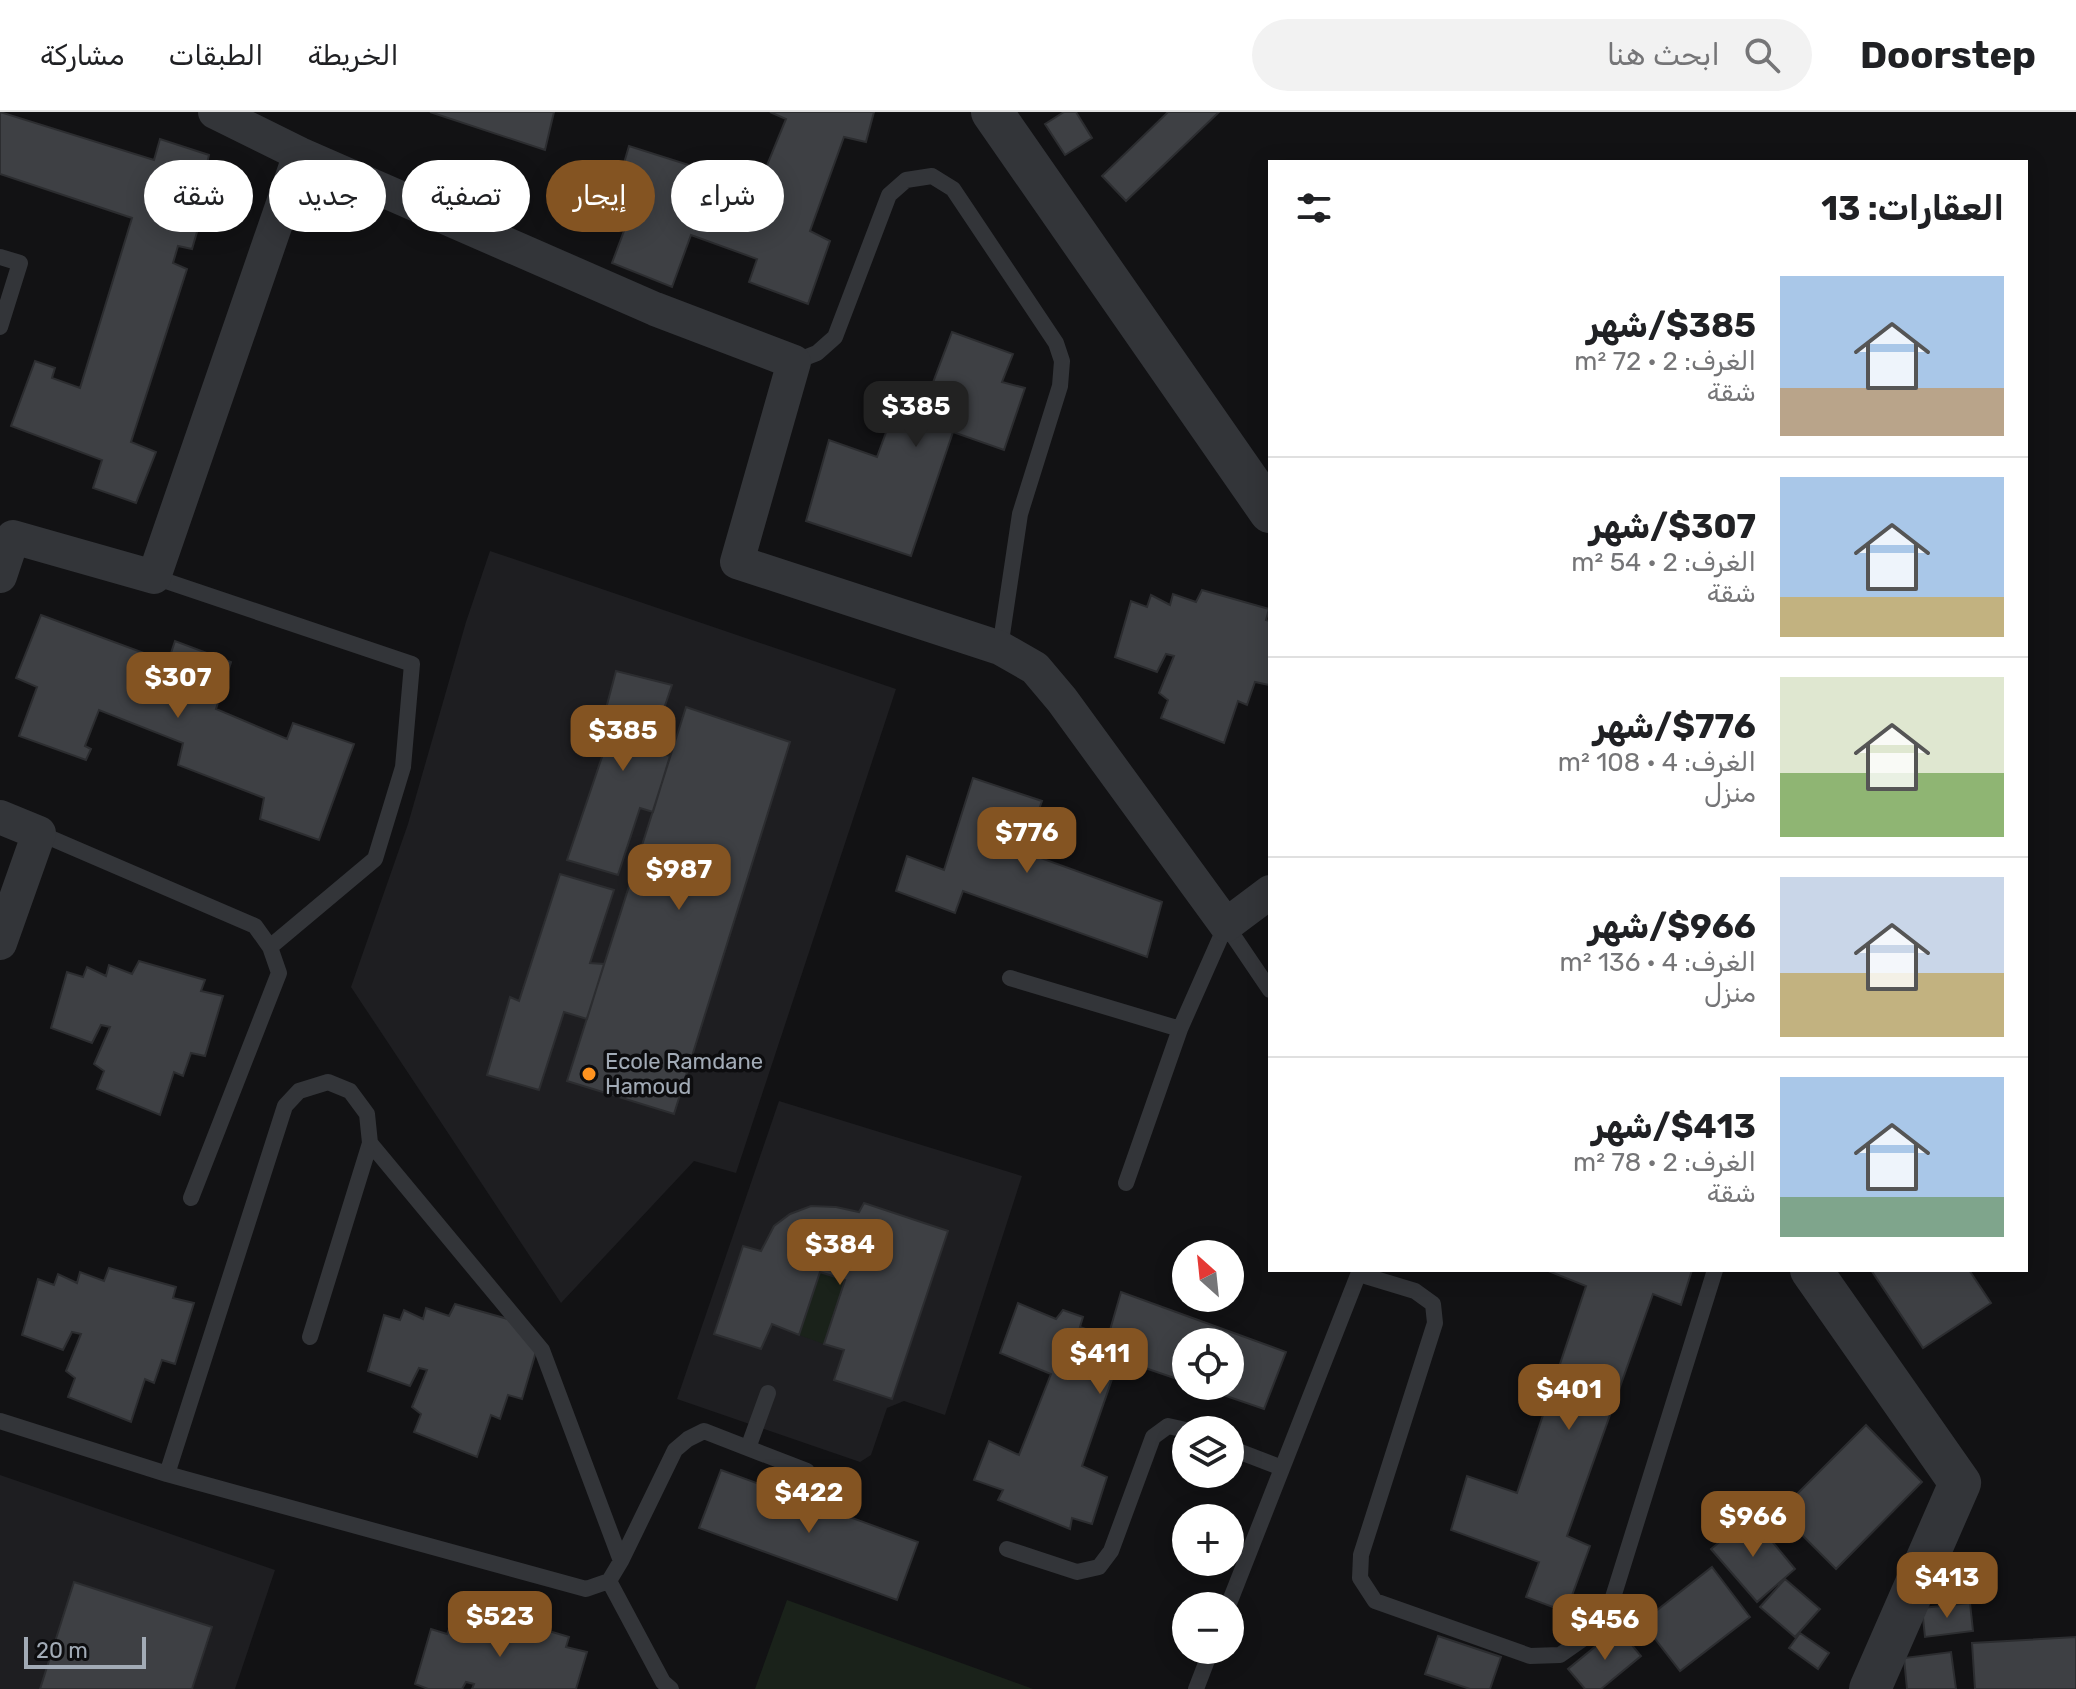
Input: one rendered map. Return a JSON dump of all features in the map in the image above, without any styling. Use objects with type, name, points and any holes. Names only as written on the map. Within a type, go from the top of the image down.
[{"type":"street","points":[[215,112],[300,154],[655,309],[794,362],[737,562],[1000,648],[1035,668],[1062,700],[1226,925],[1268,894]]},
{"type":"street","points":[[992,112],[1268,509]]},
{"type":"street","points":[[0,576],[7,536],[154,577],[300,154]]},
{"type":"street","points":[[0,817],[39,833],[0,943]]},
{"type":"street","points":[[1812,1272],[1960,1483],[1870,1689]]},
{"type":"lane","points":[[794,362],[817,353],[835,337],[889,195],[906,180],[932,176],[953,189],[1056,343],[1062,361],[1060,386],[1020,514],[1000,648]]},
{"type":"lane","points":[[0,257],[20,263],[0,327]]},
{"type":"lane","points":[[154,577],[412,664],[403,767],[375,859],[270,947]]},
{"type":"lane","points":[[39,833],[255,926],[270,947],[279,973],[191,1198]]},
{"type":"lane","points":[[1226,925],[1268,987]]},
{"type":"lane","points":[[1126,1183],[1180,1029],[1226,925]]},
{"type":"lane","points":[[1010,978],[1180,1029]]},
{"type":"lane","points":[[167,1474],[285,1106],[299,1091],[328,1082],[350,1091],[367,1114],[370,1143],[310,1337]]},
{"type":"lane","points":[[370,1143],[542,1350],[621,1561]]},
{"type":"lane","points":[[1233,1592],[1360,1272],[1415,1291],[1433,1304],[1435,1323],[1361,1555],[1360,1578],[1375,1601],[1530,1656],[1560,1655],[1587,1636],[1610,1607],[1714,1272]]},
{"type":"lane","points":[[748,1448],[768,1393]]},
{"type":"lane","points":[[0,1421],[167,1474],[586,1589],[609,1581],[675,1450],[688,1439],[704,1431],[807,1471]]},
{"type":"lane","points":[[1007,1549],[1077,1572],[1099,1567],[1111,1551],[1153,1437],[1168,1426],[1172,1427]]},
{"type":"lane","points":[[1244,1453],[1282,1468]]},
{"type":"lane","points":[[609,1581],[663,1682],[671,1689]]},
{"type":"lane","points":[[1196,1689],[1206,1664]]},
{"type":"shaded area","points":[[490,551],[896,689],[736,1173],[694,1161],[561,1303],[351,987],[408,824],[466,622]]},
{"type":"shaded area","points":[[779,1101],[1022,1176],[945,1415],[904,1401],[887,1408],[871,1455],[860,1462],[677,1399]]},
{"type":"shaded area","points":[[820,1272],[845,1280],[824,1344],[799,1335]]},
{"type":"shaded area","points":[[0,1475],[275,1570],[235,1689],[0,1689]]},
{"type":"shaded area","points":[[787,1600],[1033,1689],[755,1689]]},
{"type":"building","points":[[0,112],[154,160],[144,160],[144,232],[197,232],[192,249],[178,246],[173,263],[187,269],[131,442],[156,452],[136,503],[93,488],[102,460],[11,426],[35,361],[55,368],[52,378],[80,388],[132,218],[0,174]]},
{"type":"building","points":[[430,112],[554,112],[545,150]]},
{"type":"building","points":[[770,112],[874,112],[866,142],[844,137],[810,231],[830,241],[808,304],[749,282],[757,259],[691,235],[672,287],[612,263],[624,232],[655,232],[655,160],[625,160],[629,146],[673,160],[671,232],[784,232],[784,160],[769,160],[786,119]]},
{"type":"building","points":[[1064,112],[1076,112],[1092,138],[1065,155],[1045,124]]},
{"type":"building","points":[[1168,112],[1219,112],[1126,201],[1102,176]]},
{"type":"building","points":[[160,139],[209,155],[208,160],[154,160]]},
{"type":"building","points":[[952,332],[1013,354],[1002,382],[1025,388],[1004,450],[953,432],[911,556],[806,521],[829,440],[877,457],[900,394],[926,401]]},
{"type":"building","points":[[1202,590],[1268,609],[1268,685],[1255,682],[1247,705],[1238,701],[1224,743],[1161,718],[1168,700],[1159,693],[1174,656],[1166,654],[1157,672],[1115,657],[1131,601],[1147,607],[1151,595],[1170,605],[1173,594],[1196,602]]},
{"type":"building","points":[[41,615],[168,662],[175,641],[231,662],[216,709],[287,739],[293,723],[354,744],[319,840],[260,819],[264,798],[178,765],[183,743],[99,710],[85,746],[91,749],[86,760],[19,736],[37,687],[16,678]]},
{"type":"building","points":[[616,671],[672,685],[650,750],[670,756],[653,812],[640,808],[618,875],[567,860],[605,748],[596,746]]},
{"type":"building","points":[[686,707],[790,742],[674,1114],[567,1081]]},
{"type":"building","points":[[973,778],[1042,801],[1024,852],[1162,902],[1147,957],[963,891],[955,913],[896,891],[907,856],[944,870]]},
{"type":"building","points":[[560,874],[614,890],[590,963],[604,964],[587,1019],[564,1012],[539,1090],[487,1075],[510,997],[519,1001]]},
{"type":"building","points":[[139,961],[205,980],[201,991],[223,996],[205,1056],[191,1053],[183,1076],[174,1072],[160,1115],[97,1089],[104,1071],[94,1064],[110,1027],[101,1025],[92,1043],[51,1028],[67,972],[83,977],[87,967],[106,976],[109,965],[132,974]]},
{"type":"building","points":[[864,1203],[948,1231],[892,1399],[834,1380],[844,1350],[824,1344],[845,1280],[820,1272],[799,1335],[772,1324],[761,1349],[714,1334],[743,1246],[761,1251],[774,1226],[790,1214],[811,1206],[859,1212]]},
{"type":"building","points":[[109,1268],[176,1287],[173,1298],[194,1303],[175,1364],[162,1360],[154,1383],[145,1379],[131,1422],[68,1397],[75,1378],[66,1371],[81,1334],[72,1332],[63,1350],[22,1335],[38,1279],[54,1285],[58,1274],[77,1283],[80,1272],[104,1281]]},
{"type":"building","points":[[1551,1272],[1691,1272],[1681,1305],[1653,1294],[1567,1536],[1590,1546],[1566,1612],[1526,1597],[1539,1562],[1451,1530],[1467,1476],[1517,1493],[1586,1286]]},
{"type":"building","points":[[1872,1272],[1970,1272],[1991,1303],[1923,1348]]},
{"type":"building","points":[[1121,1292],[1220,1328],[1172,1328],[1172,1377],[1119,1359],[1082,1466],[1107,1477],[1092,1524],[1072,1518],[1070,1529],[998,1500],[1003,1490],[974,1480],[989,1441],[1019,1455],[1051,1374],[1000,1353],[1018,1303],[1056,1319],[1063,1310],[1083,1317],[1080,1327],[1108,1337]]},
{"type":"building","points":[[455,1304],[522,1323],[540,1338],[522,1399],[508,1395],[500,1419],[491,1415],[477,1457],[414,1432],[421,1414],[412,1407],[427,1370],[419,1368],[410,1386],[368,1371],[384,1315],[400,1320],[404,1310],[423,1319],[426,1308],[449,1316]]},
{"type":"building","points":[[1244,1337],[1286,1352],[1264,1409],[1238,1400],[1244,1400]]},
{"type":"building","points":[[1866,1425],[1922,1482],[1836,1569],[1779,1512]]},
{"type":"building","points":[[721,1470],[918,1542],[897,1600],[699,1528]]},
{"type":"building","points":[[1751,1516],[1795,1569],[1757,1602],[1711,1549]]},
{"type":"building","points":[[1712,1567],[1750,1617],[1680,1671],[1642,1622]]},
{"type":"building","points":[[1785,1579],[1820,1609],[1795,1637],[1760,1607]]},
{"type":"building","points":[[74,1582],[212,1627],[192,1689],[40,1689]]},
{"type":"building","points":[[1970,1603],[1973,1631],[1925,1637],[1922,1608]]},
{"type":"building","points":[[502,1617],[569,1637],[566,1647],[587,1652],[576,1689],[472,1689],[474,1684],[466,1682],[462,1689],[428,1689],[415,1684],[431,1629],[447,1634],[451,1624],[470,1633],[474,1621],[497,1630]]},
{"type":"building","points":[[1618,1628],[1641,1656],[1601,1689],[1585,1689],[1568,1669]]},
{"type":"building","points":[[1800,1633],[1829,1653],[1818,1669],[1789,1648]]},
{"type":"building","points":[[1438,1636],[1501,1657],[1490,1689],[1470,1689],[1425,1674]]},
{"type":"building","points":[[2076,1637],[2076,1689],[1975,1689],[1972,1643]]},
{"type":"building","points":[[1951,1652],[1956,1689],[1907,1689],[1904,1658]]},
{"type":"place","name":"Ecole Ramdane Hamoud","points":[[589,1074]]}]
